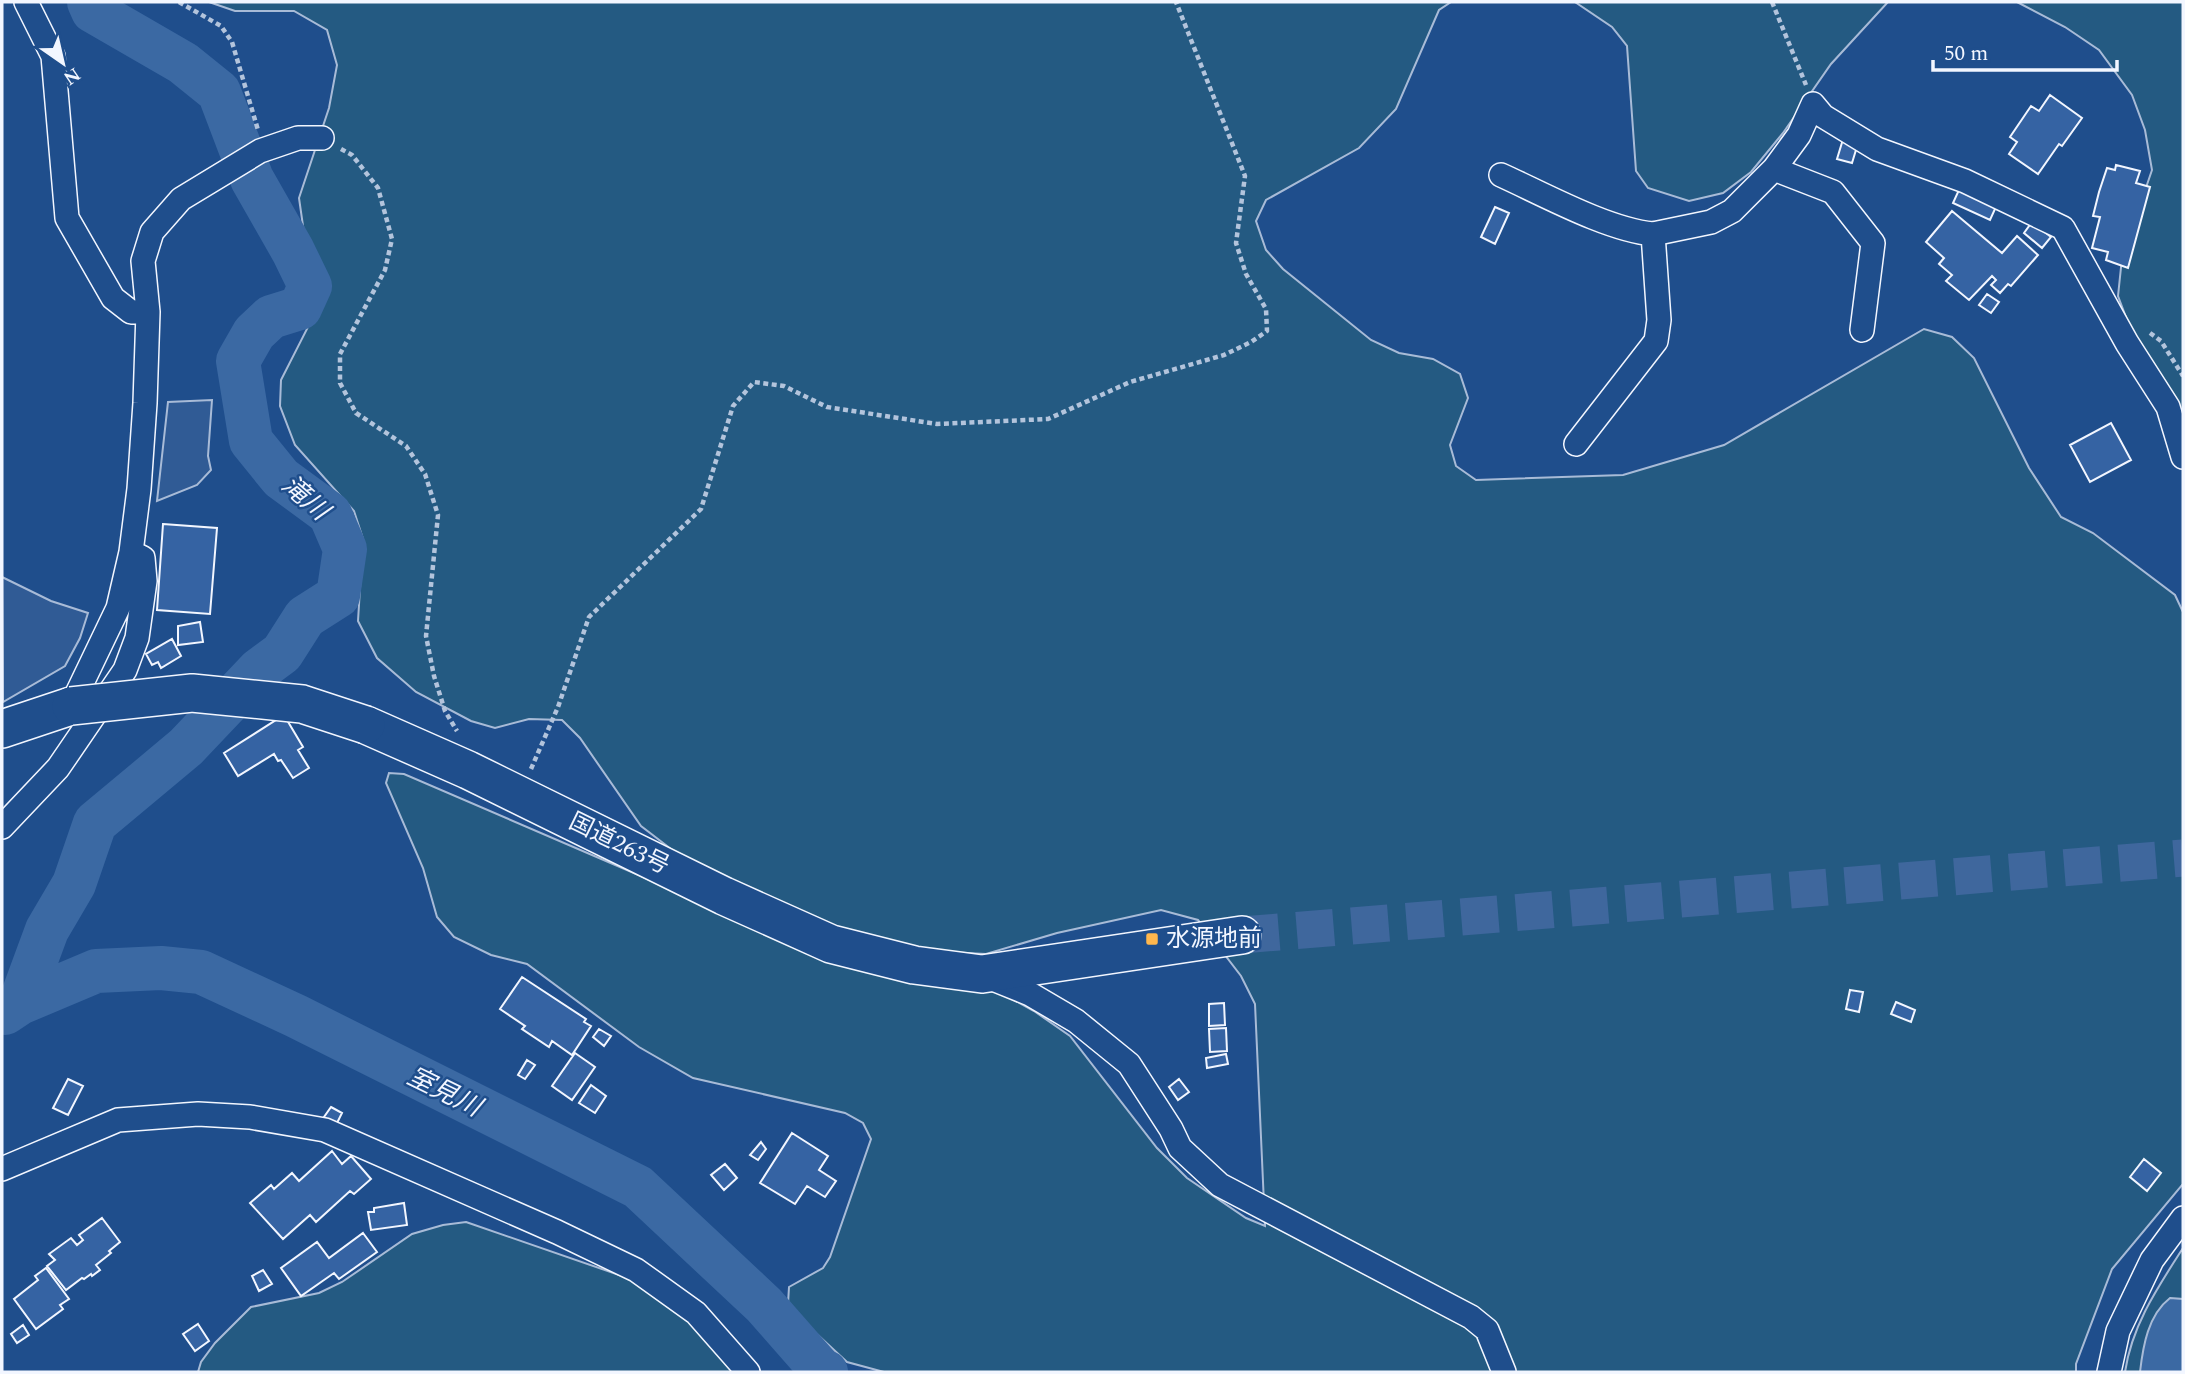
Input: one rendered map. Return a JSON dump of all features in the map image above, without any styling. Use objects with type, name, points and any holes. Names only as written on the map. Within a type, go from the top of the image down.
[{"type":"highway","name":"国道263号","points":[[2,729],[71,706],[192,694],[302,704],[366,725],[468,770],[724,896],[831,944],[914,965],[982,974],[1242,935]]},
{"type":"street","points":[[26,2],[53,56],[67,218],[113,298],[131,312],[148,312]]},
{"type":"street","points":[[1501,175],[1636,232],[1653,234],[1711,222],[1732,211],[1774,169],[1799,135],[1813,104],[1823,116],[1877,149],[1965,181],[2063,228],[2127,343],[2168,407],[2183,457]]},
{"type":"street","points":[[71,706],[118,608],[131,552],[139,489],[148,312],[143,261],[152,232],[181,199],[263,150],[298,138],[323,138]]},
{"type":"street","points":[[1774,169],[1833,192],[1873,243],[1862,330]]},
{"type":"street","points":[[1576,444],[1656,341],[1659,320],[1653,234]]},
{"type":"street","points":[[2,827],[58,768],[125,670],[137,638],[145,581],[143,558],[131,552]]},
{"type":"street","points":[[982,974],[1030,993],[1076,1021],[1129,1064],[1171,1129],[1180,1148],[1220,1185],[1471,1317],[1487,1330],[1504,1372]]},
{"type":"street","points":[[7,1167],[118,1120],[198,1114],[237,1116],[325,1130],[557,1231],[636,1270],[696,1313],[748,1372]]},
{"type":"street","points":[[2109,1372],[2118,1331],[2152,1260],[2183,1218]]},
{"type":"path","points":[[179,2],[221,26],[232,41],[263,150]]},
{"type":"path","points":[[520,796],[558,707],[589,617],[701,509],[733,406],[754,383],[784,386],[827,407],[937,424],[1048,419],[1130,382],[1224,355],[1267,331],[1266,309],[1246,274],[1236,243],[1244,200],[1245,176],[1176,2]]},
{"type":"path","points":[[1772,2],[1813,104]]},
{"type":"path","points":[[323,138],[352,155],[378,188],[392,239],[385,270],[340,354],[340,383],[356,413],[406,446],[425,474],[438,515],[426,636],[433,676],[445,711],[465,748],[468,770]]},
{"type":"shaded area","points":[[209,2],[1451,2],[1439,10],[1396,109],[1359,148],[1266,200],[1256,221],[1266,250],[1283,269],[1371,340],[1399,353],[1433,359],[1460,374],[1468,398],[1450,445],[1456,466],[1476,480],[1623,475],[1724,445],[1924,329],[1952,337],[1974,358],[2029,468],[2061,517],[2093,533],[2175,595],[2183,612],[2183,1184],[2112,1269],[2076,1364],[2076,1372],[884,1372],[847,1362],[788,1304],[789,1287],[823,1268],[830,1257],[871,1139],[863,1123],[845,1113],[693,1078],[639,1047],[527,964],[491,955],[454,937],[437,917],[423,868],[386,783],[389,773],[404,774],[664,886],[959,982],[1001,993],[1034,1011],[1070,1036],[1157,1148],[1187,1178],[1246,1218],[1265,1226],[1255,1004],[1241,976],[1198,920],[1161,910],[1057,933],[986,954],[924,951],[856,936],[684,859],[641,826],[580,738],[562,720],[529,719],[495,728],[471,721],[416,692],[377,658],[358,621],[363,539],[354,511],[295,445],[280,406],[281,380],[308,327],[318,293],[305,240],[299,198],[329,108],[337,65],[327,30],[294,11],[235,11]]},
{"type":"shaded area","points":[[1575,2],[1888,2],[1831,64],[1783,133],[1751,172],[1723,193],[1689,201],[1648,188],[1636,171],[1627,46],[1612,27]]},
{"type":"shaded area","points":[[2017,2],[2183,2],[2183,468],[2118,296],[2122,258],[2152,170],[2145,130],[2132,95],[2099,50],[2065,27]]},
{"type":"shaded area","points":[[212,400],[208,456],[211,470],[197,485],[157,501],[168,402]]},
{"type":"shaded area","points":[[2,577],[51,601],[88,613],[80,638],[65,666],[3,702]]},
{"type":"shaded area","points":[[466,1222],[625,1277],[652,1291],[722,1343],[745,1372],[198,1372],[201,1362],[215,1343],[251,1307],[319,1293],[342,1282],[412,1234]]},
{"type":"shaded area","points":[[2183,1248],[2183,1302],[2162,1372],[2125,1372],[2133,1338],[2140,1322]]},
{"type":"shaded area","points":[[2170,1298],[2183,1299],[2183,1372],[2140,1372],[2145,1342],[2152,1322],[2156,1313]]},
{"type":"building","points":[[2050,95],[2082,118],[2038,174],[2009,154],[2017,142],[2010,137],[2031,106],[2039,111]]},
{"type":"building","points":[[1844,136],[1859,140],[1852,163],[1837,159]]},
{"type":"building","points":[[2116,165],[2140,171],[2136,183],[2150,187],[2128,268],[2106,260],[2108,252],[2092,248],[2100,217],[2093,216],[2099,192],[2107,168],[2115,170]]},
{"type":"building","points":[[1963,181],[2000,198],[1990,220],[1953,203]]},
{"type":"building","points":[[1495,207],[1509,213],[1495,244],[1481,237]]},
{"type":"building","points":[[1952,211],[2002,253],[2017,236],[2038,255],[2011,286],[2008,284],[2000,293],[1991,285],[1996,280],[1992,276],[1969,300],[1946,281],[1952,275],[1939,264],[1944,258],[1926,242]]},
{"type":"building","points":[[2032,222],[2051,237],[2042,248],[2024,233]]},
{"type":"building","points":[[1987,294],[1999,302],[1991,313],[1979,305]]},
{"type":"building","points":[[2111,423],[2131,460],[2090,482],[2070,445]]},
{"type":"building","points":[[163,524],[217,528],[210,614],[157,610]]},
{"type":"building","points":[[200,622],[203,642],[178,645],[178,626]]},
{"type":"building","points":[[172,639],[181,656],[161,668],[158,662],[152,665],[146,654]]},
{"type":"building","points":[[284,715],[303,747],[298,750],[309,768],[293,778],[274,754],[238,776],[224,753]]},
{"type":"building","points":[[522,977],[586,1019],[584,1022],[591,1026],[572,1055],[552,1041],[549,1047],[522,1029],[525,1026],[500,1009]]},
{"type":"building","points":[[1850,990],[1863,992],[1859,1012],[1846,1009]]},
{"type":"building","points":[[1896,1002],[1915,1010],[1911,1022],[1891,1014]]},
{"type":"building","points":[[1224,1003],[1225,1025],[1209,1026],[1209,1004]]},
{"type":"building","points":[[1226,1028],[1227,1051],[1210,1052],[1209,1029]]},
{"type":"building","points":[[599,1029],[611,1036],[604,1046],[593,1037]]},
{"type":"building","points":[[575,1053],[595,1067],[572,1100],[552,1086]]},
{"type":"building","points":[[1226,1054],[1228,1064],[1207,1068],[1206,1058]]},
{"type":"building","points":[[527,1060],[535,1065],[525,1079],[518,1075]]},
{"type":"building","points":[[68,1079],[83,1086],[68,1115],[53,1108]]},
{"type":"building","points":[[1179,1079],[1189,1092],[1178,1100],[1169,1087]]},
{"type":"building","points":[[591,1085],[606,1096],[595,1113],[579,1103]]},
{"type":"building","points":[[331,1107],[342,1113],[336,1125],[324,1117]]},
{"type":"building","points":[[792,1133],[828,1156],[819,1170],[836,1181],[825,1197],[807,1186],[795,1204],[760,1183]]},
{"type":"building","points":[[761,1142],[766,1149],[758,1160],[750,1155]]},
{"type":"building","points":[[332,1151],[342,1164],[351,1156],[371,1179],[354,1194],[350,1191],[316,1222],[310,1215],[283,1239],[250,1203],[271,1185],[274,1189],[292,1173],[299,1181]]},
{"type":"building","points":[[2144,1159],[2161,1173],[2147,1191],[2130,1177]]},
{"type":"building","points":[[725,1164],[737,1178],[724,1190],[711,1175]]},
{"type":"building","points":[[404,1203],[407,1225],[371,1230],[368,1212],[374,1212],[374,1208]]},
{"type":"building","points":[[102,1218],[120,1242],[96,1265],[100,1270],[92,1276],[91,1274],[82,1278],[66,1290],[47,1266],[55,1260],[49,1254],[71,1238],[77,1245],[83,1240],[79,1235]]},
{"type":"building","points":[[363,1233],[377,1252],[339,1279],[334,1273],[301,1296],[281,1268],[317,1242],[329,1258]]},
{"type":"building","points":[[46,1268],[69,1299],[60,1305],[63,1309],[36,1329],[14,1299],[38,1280],[35,1276]]},
{"type":"building","points":[[263,1270],[272,1284],[259,1291],[252,1276]]},
{"type":"building","points":[[198,1324],[209,1341],[195,1351],[183,1334]]},
{"type":"building","points":[[23,1325],[29,1335],[17,1343],[11,1334]]},
{"type":"waterway","name":"滝川","points":[[20,1003],[47,930],[74,884],[95,823],[186,747],[259,670],[282,653],[305,617],[338,596],[345,549],[330,514],[281,478],[251,441],[238,361],[254,333],[271,317],[300,308],[310,286],[252,179],[219,92],[183,63],[93,11],[89,2]]},
{"type":"waterway","name":"室見川","points":[[5,1013],[20,1003],[96,971],[161,968],[201,972],[296,1016],[638,1187],[764,1305],[822,1371],[826,1372]]},
{"type":"tunnel","points":[[1242,935],[2183,858]]},
{"type":"place","name":"水源地前","points":[[1152,939]]}]
